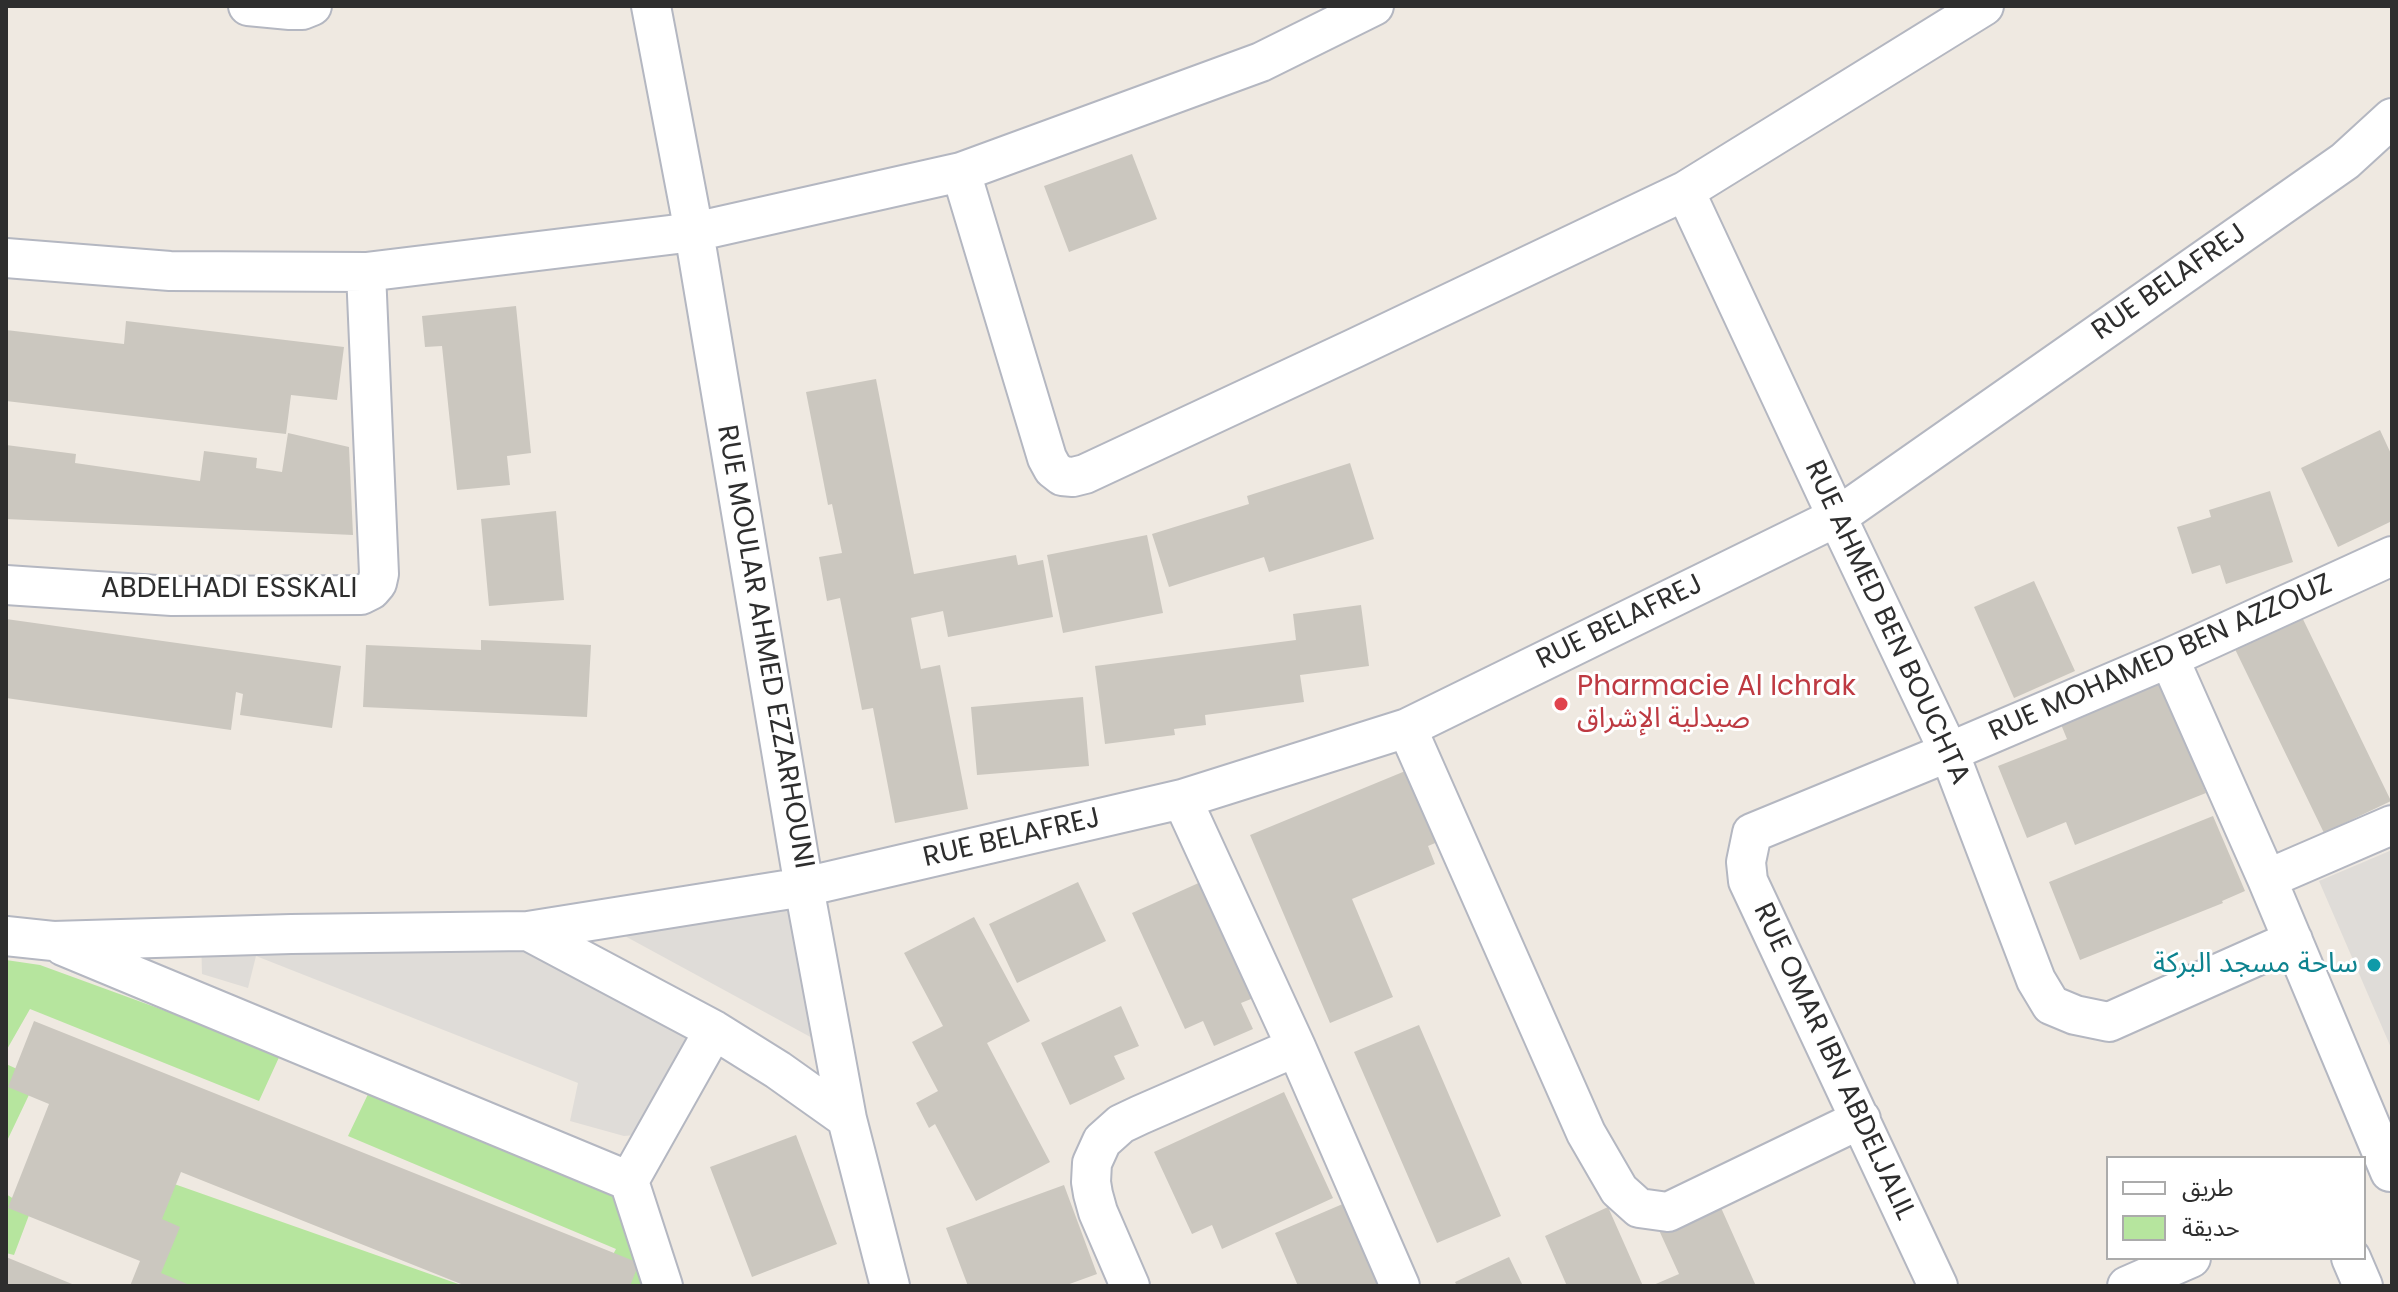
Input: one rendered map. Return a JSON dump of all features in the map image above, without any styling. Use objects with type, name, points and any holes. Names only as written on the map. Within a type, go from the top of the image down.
[{"type":"street","points":[[248,6],[302,10],[312,6]]},
{"type":"street","name":"RUE MOULAR AHMED EZZARHOUNI","points":[[651,6],[694,232],[804,887],[847,1119],[890,1286]]},
{"type":"street","points":[[6,258],[170,271],[366,272],[694,232],[961,172],[1261,62],[1374,6]]},
{"type":"street","points":[[961,172],[1047,458],[1053,469],[1062,476],[1073,477],[1355,348],[1685,191],[1984,6]]},
{"type":"street","name":"RUE BELAFREJ","points":[[53,941],[528,931],[804,887],[1182,799],[1407,728],[1837,517],[2345,161],[2392,118]]},
{"type":"street","name":"RUE BELAFREJ","points":[[2345,161],[2392,155]]},
{"type":"street","name":"RUE AHMED BEN BOUCHTA","points":[[1685,191],[1949,752],[2036,980],[2051,1005],[2075,1015],[2109,1022],[2293,940]]},
{"type":"street","name":"ABDELHADI ESSKALI","points":[[6,585],[172,596],[361,595],[371,590],[379,574],[366,272]]},
{"type":"street","name":"RUE MOHAMED BEN AZZOUZ","points":[[1752,833],[2169,658],[2392,556]]},
{"type":"street","points":[[2169,658],[2293,940],[2382,1176]]},
{"type":"street","points":[[1407,728],[1586,1133],[1619,1190],[1639,1208],[1668,1212],[1861,1119]]},
{"type":"street","points":[[1182,799],[1296,1047],[1400,1286]]},
{"type":"street","points":[[2267,879],[2392,825]]},
{"type":"street","name":"RUE OMAR IBN ABDELJALIL","points":[[1752,833],[1746,862],[1748,881],[1938,1286]]},
{"type":"street","points":[[528,931],[714,1030],[847,1119]]},
{"type":"street","points":[[6,936],[53,941],[629,1181]]},
{"type":"street","points":[[164,987],[165,938]]},
{"type":"street","points":[[663,1286],[629,1181],[714,1030]]},
{"type":"street","points":[[1130,1286],[1093,1194],[1092,1163],[1102,1141],[1121,1124],[1296,1047]]},
{"type":"street","points":[[2127,1286],[2186,1260]]},
{"type":"street","points":[[2352,1260],[2363,1286]]},
{"type":"green space","points":[[6,960],[40,965],[281,1053],[259,1101],[30,1009],[6,1051]]},
{"type":"green space","points":[[6,1064],[37,1078],[6,1143]]},
{"type":"green space","points":[[370,1090],[636,1198],[666,1286],[596,1286],[616,1249],[348,1136]]},
{"type":"green space","points":[[143,1173],[464,1286],[140,1286]]},
{"type":"green space","points":[[6,1194],[31,1210],[14,1255],[6,1253]]},
{"type":"shaded area","name":"ساحة مسجد البركة","points":[[2392,850],[2392,1050],[2319,881]]},
{"type":"shaded area","points":[[811,905],[838,1052],[612,929]]},
{"type":"shaded area","points":[[201,936],[531,950],[702,1030],[645,1134],[624,1136],[570,1121],[578,1083],[256,956],[248,988],[202,974]]},
{"type":"building","points":[[1132,154],[1157,219],[1069,252],[1044,186]]},
{"type":"building","points":[[516,306],[531,453],[507,456],[510,485],[457,490],[442,346],[425,347],[422,316]]},
{"type":"building","points":[[126,321],[344,347],[337,400],[291,395],[286,434],[6,401],[6,330],[124,344]]},
{"type":"building","points":[[876,379],[914,574],[1016,555],[1018,565],[1043,560],[1053,617],[948,637],[943,611],[911,618],[921,669],[940,665],[968,809],[895,823],[873,708],[862,710],[840,598],[827,601],[819,557],[842,553],[832,504],[828,505],[806,392]]},
{"type":"building","points":[[2380,430],[2392,456],[2392,521],[2338,547],[2301,468]]},
{"type":"building","points":[[288,433],[349,447],[353,535],[6,519],[6,445],[76,454],[75,463],[200,481],[204,451],[257,458],[256,468],[282,472]]},
{"type":"building","points":[[1350,463],[1374,539],[1269,572],[1264,557],[1169,587],[1152,534],[1249,504],[1247,496]]},
{"type":"building","points":[[2270,491],[2293,562],[2226,584],[2220,565],[2192,574],[2177,527],[2211,517],[2209,510]]},
{"type":"building","points":[[556,511],[564,600],[489,606],[481,519]]},
{"type":"building","points":[[1147,535],[1163,613],[1063,633],[1047,555]]},
{"type":"building","points":[[2034,581],[2075,671],[2014,698],[1974,607]]},
{"type":"building","points":[[1361,605],[1369,666],[1300,675],[1304,702],[1205,715],[1206,725],[1174,729],[1175,735],[1105,744],[1095,666],[1296,640],[1293,614]]},
{"type":"building","points":[[2300,613],[2391,801],[2324,833],[2233,645]]},
{"type":"building","points":[[6,619],[341,666],[332,728],[240,715],[243,694],[236,692],[231,730],[6,698]]},
{"type":"building","points":[[481,640],[591,645],[587,717],[363,707],[366,645],[481,650]]},
{"type":"building","points":[[2161,682],[2206,793],[2075,845],[2066,822],[2027,838],[1998,766],[2067,739],[2060,722]]},
{"type":"building","points":[[1083,697],[1089,766],[977,775],[971,707]]},
{"type":"building","points":[[1415,767],[1445,839],[1428,846],[1435,864],[1352,899],[1393,997],[1330,1023],[1250,835]]},
{"type":"building","points":[[2213,816],[2245,891],[2223,903],[2080,960],[2049,882]]},
{"type":"building","points":[[1203,881],[1256,997],[1241,1003],[1253,1029],[1214,1046],[1203,1021],[1185,1029],[1132,913]]},
{"type":"building","points":[[1078,882],[1106,941],[1017,983],[989,924]]},
{"type":"building","points":[[974,917],[1030,1021],[987,1043],[1050,1162],[976,1201],[935,1124],[929,1128],[916,1103],[938,1091],[912,1042],[943,1026],[904,953]]},
{"type":"building","points":[[1121,1006],[1139,1046],[1114,1056],[1125,1079],[1070,1105],[1041,1043]]},
{"type":"building","points":[[34,1021],[639,1263],[630,1286],[466,1286],[181,1172],[162,1219],[180,1227],[161,1273],[192,1286],[130,1286],[140,1261],[8,1208],[49,1104],[8,1087]]},
{"type":"building","points":[[1419,1025],[1501,1216],[1437,1243],[1354,1052]]},
{"type":"building","points":[[1284,1092],[1333,1198],[1222,1249],[1212,1225],[1192,1234],[1154,1152]]},
{"type":"building","points":[[796,1135],[837,1244],[752,1277],[710,1167]]},
{"type":"building","points":[[1064,1185],[1097,1274],[1064,1286],[968,1286],[946,1228]]},
{"type":"building","points":[[1718,1201],[1756,1286],[1651,1286],[1679,1274],[1658,1228]]},
{"type":"building","points":[[1345,1203],[1381,1286],[1298,1286],[1275,1233]]},
{"type":"building","points":[[1608,1207],[1643,1286],[1567,1286],[1545,1236]]},
{"type":"building","points":[[6,1257],[77,1286],[6,1286]]},
{"type":"building","points":[[1509,1257],[1523,1286],[1457,1286],[1455,1282]]},
{"type":"place","name":"Pharmacie Al Ichrak صيدلية الإشراق","points":[[1561,704]]},
{"type":"place","name":"ساحة مسجد البركة","points":[[2374,965]]}]
